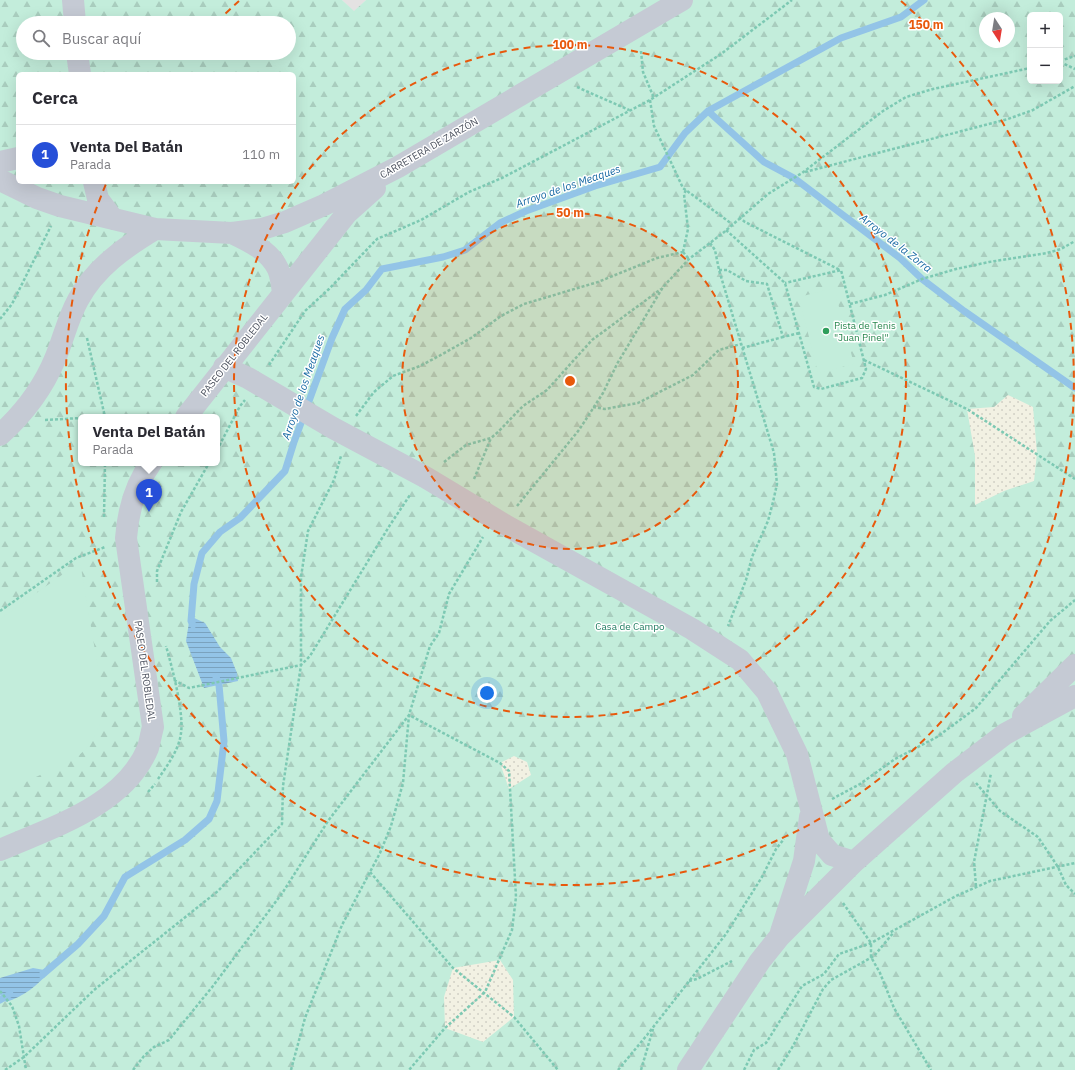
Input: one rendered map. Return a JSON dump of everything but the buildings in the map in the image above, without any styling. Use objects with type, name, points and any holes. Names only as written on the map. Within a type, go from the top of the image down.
[{"type":"street","points":[[73,0],[74,16]]},
{"type":"street","name":"CARRETERA DE ZARZÓN","points":[[0,180],[37,198],[60,206],[155,228],[232,233],[262,229],[290,220],[324,205],[398,166],[682,0]]},
{"type":"street","points":[[0,162],[16,158]]},
{"type":"street","name":"PASEO DEL ROBLEDAL","points":[[188,414],[347,213],[398,166]]},
{"type":"street","points":[[94,184],[98,199],[113,219]]},
{"type":"street","points":[[7,428],[37,392],[54,361],[78,299],[102,267],[128,245],[155,228]]},
{"type":"street","points":[[232,233],[252,242],[269,257],[278,268],[283,293]]},
{"type":"street","points":[[224,367],[258,384],[341,432],[425,477],[716,644],[740,660],[767,692],[797,754],[819,840],[832,855],[854,862]]},
{"type":"street","name":"PASEO DEL ROBLEDAL","points":[[0,850],[82,814],[110,796],[133,774],[148,748],[152,727],[126,538],[127,520],[134,496],[149,466]]},
{"type":"street","points":[[688,1070],[760,961],[780,936],[854,862],[963,766],[1005,734],[1075,665]]},
{"type":"street","points":[[1005,734],[1075,696]]},
{"type":"street","points":[[780,936],[804,861],[811,812]]},
{"type":"path","points":[[220,444],[240,406],[258,384],[305,311],[329,289],[377,239],[421,220],[469,192],[502,178],[654,98],[720,54],[792,0]]},
{"type":"path","points":[[631,30],[639,43],[643,72],[654,98]]},
{"type":"path","points":[[1063,61],[1075,56]]},
{"type":"path","points":[[1063,63],[1075,69]]},
{"type":"path","points":[[291,1070],[306,1018],[342,925],[370,872],[390,826],[403,783],[408,715],[430,646],[439,633],[449,594],[500,521],[513,511],[579,430],[663,287],[688,258],[710,243],[768,194],[802,173],[870,120],[906,97],[933,89],[1027,69]]},
{"type":"path","points":[[563,70],[578,88],[630,110]]},
{"type":"path","points":[[802,173],[1008,119],[1033,110],[1075,86]]},
{"type":"path","points":[[650,100],[654,126],[679,181],[686,190],[732,224]]},
{"type":"path","points":[[683,252],[688,229],[684,194],[686,190]]},
{"type":"path","points":[[0,319],[12,304],[37,258],[60,206]]},
{"type":"path","points":[[726,230],[785,283],[812,383],[816,388],[821,389],[862,378],[866,373],[864,360],[841,270],[745,222],[740,217]]},
{"type":"path","points":[[850,304],[885,295],[922,279],[956,269],[1047,253],[1061,249],[1075,241]]},
{"type":"path","points":[[710,243],[715,250],[719,270],[774,453],[777,484],[768,521],[752,557],[746,580],[725,632],[716,644]]},
{"type":"path","points":[[683,252],[688,258]]},
{"type":"path","points":[[5,1070],[24,1057],[94,990],[218,891],[282,824],[283,786],[301,665],[301,577],[308,531],[334,480],[341,432],[374,392],[393,376],[420,366],[439,356],[471,338],[501,316],[524,304],[598,282],[657,258],[683,252]]},
{"type":"path","points":[[719,270],[727,270],[746,281],[767,284],[782,337]]},
{"type":"path","points":[[785,283],[841,270]]},
{"type":"path","points":[[463,499],[471,487],[490,438],[523,406],[547,390],[592,340],[663,287]]},
{"type":"path","points":[[742,348],[798,333]]},
{"type":"path","points":[[86,336],[104,414]]},
{"type":"path","points":[[593,407],[605,409],[638,403],[693,375],[719,350],[741,344]]},
{"type":"path","points":[[864,360],[967,409],[1075,479]]},
{"type":"path","points":[[7,428],[78,418]]},
{"type":"path","points":[[174,680],[189,688],[301,665],[310,656],[405,501],[425,477],[466,445],[490,438]]},
{"type":"path","points":[[104,518],[105,466]]},
{"type":"path","points":[[0,611],[76,558],[126,538]]},
{"type":"path","points":[[102,548],[103,540]]},
{"type":"path","points":[[811,812],[860,784],[895,759],[937,737],[976,708],[1050,622],[1075,600]]},
{"type":"path","points":[[408,715],[500,763],[508,771],[516,897],[512,930],[485,992],[445,1028],[409,1070]]},
{"type":"path","points":[[133,1070],[144,1056],[154,1047],[170,1040],[208,992],[284,892],[328,822],[408,715]]},
{"type":"path","points":[[963,766],[1000,811],[1038,837],[1058,867],[1066,885],[1075,894]]},
{"type":"path","points":[[976,886],[974,862],[986,795],[992,771]]},
{"type":"path","points":[[618,1070],[726,934],[762,877],[776,849],[787,835]]},
{"type":"path","points":[[744,1070],[754,1050],[766,1043],[802,986],[824,974],[839,954],[871,943],[976,886],[990,881],[1075,863]]},
{"type":"path","points":[[370,872],[453,968],[485,992],[514,1017],[558,1070]]},
{"type":"path","points":[[827,888],[840,899],[871,943],[871,957],[880,973],[894,1008],[931,1070]]},
{"type":"path","points":[[778,1070],[794,1046],[823,988],[831,980],[871,957],[894,931]]},
{"type":"path","points":[[689,981],[697,980],[739,957],[746,955],[760,961]]},
{"type":"path","points":[[0,991],[12,1006],[19,1026],[26,1070]]},
{"type":"path","points":[[641,1070],[654,1026]]},
{"type":"shaded area","points":[[342,0],[366,0],[354,12]]},
{"type":"green space","name":"Casa de Campo","points":[[0,0],[342,0],[354,11],[366,0],[1075,0],[1075,1070],[0,1070]]},
{"type":"green space","name":"Pista de Tenis \"Juan Pinel\"","points":[[834,288],[854,364],[818,373],[799,297]]},
{"type":"green space","points":[[80,562],[100,680],[102,708],[101,720],[96,734],[85,750],[74,759],[0,794],[0,619]]},
{"type":"sand","points":[[1008,395],[1033,407],[1037,453],[1034,481],[1004,491],[975,505],[975,456],[967,409],[994,407]]},
{"type":"sand","points":[[514,756],[527,762],[531,775],[509,789],[500,763]]},
{"type":"sand","points":[[500,960],[513,980],[514,1017],[483,1042],[445,1028],[444,997],[453,968]]},
{"type":"water","points":[[190,616],[205,623],[220,647],[231,658],[237,673],[238,681],[204,688],[186,641]]},
{"type":"water","points":[[33,968],[50,971],[30,990],[6,1002],[0,995],[0,978]]},
{"type":"waterway","name":"Arroyo de los Meaques","points":[[193,625],[191,621],[194,584],[202,553],[220,532],[240,518],[285,471],[332,338],[345,309],[366,290],[382,269],[443,257],[465,250],[500,223],[526,211],[595,186],[660,167],[685,133],[708,111],[841,38],[901,17],[924,0]]},
{"type":"waterway","name":"Arroyo de la Zorra","points":[[708,111],[764,162],[794,178],[900,258],[922,279],[964,311],[1075,388]]},
{"type":"waterway","name":"Arroyo de los Meaques","points":[[42,975],[78,944],[104,916],[125,877],[185,840],[209,819],[217,801],[224,741],[219,685],[216,677]]},
{"type":"waterway","name":"Arroyo de los Meaques","points":[[0,1000],[10,994]]},
{"type":"place","name":"Pista de Tenis \"Juan Pinel\"","points":[[826,331]]},
{"type":"place","name":"Venta Del Batán","points":[[149,512]]}]
